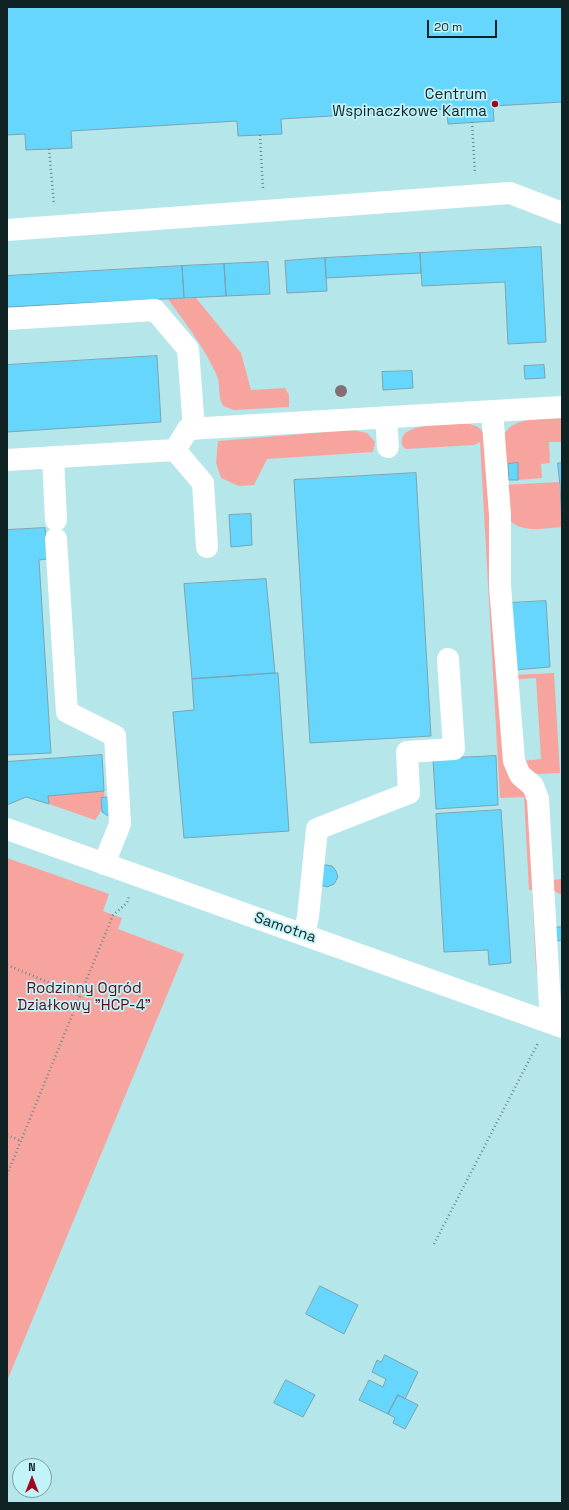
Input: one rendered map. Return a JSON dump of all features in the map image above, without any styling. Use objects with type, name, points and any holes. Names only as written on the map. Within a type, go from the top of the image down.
[{"type":"street","points":[[7,230],[510,193],[562,213]]},
{"type":"street","points":[[7,318],[155,310],[188,348],[194,429]]},
{"type":"street","points":[[175,450],[188,430],[194,429],[562,407]]},
{"type":"street","points":[[492,411],[500,516],[500,586],[514,761],[520,775],[533,786],[538,799],[553,907],[556,1025]]},
{"type":"street","points":[[386,418],[388,447]]},
{"type":"street","points":[[7,460],[175,450]]},
{"type":"street","points":[[175,450],[203,483],[207,547]]},
{"type":"street","points":[[53,457],[67,712],[115,736],[120,824],[104,864]]},
{"type":"street","points":[[304,934],[308,917],[317,830],[409,792],[407,752],[454,749],[448,659]]},
{"type":"street","name":"Samotna","points":[[7,829],[556,1025]]},
{"type":"path","points":[[472,122],[476,196]]},
{"type":"path","points":[[260,135],[265,211]]},
{"type":"path","points":[[49,149],[56,226]]},
{"type":"path","points":[[7,1175],[113,916],[127,903],[137,876]]},
{"type":"path","points":[[7,965],[81,996]]},
{"type":"path","points":[[434,1244],[538,1043],[556,1025]]},
{"type":"path","points":[[7,1135],[21,1141]]},
{"type":"green space","points":[[196,298],[241,353],[251,390],[285,388],[289,395],[289,407],[234,410],[223,406],[220,398],[217,376],[207,356],[195,336],[168,299]]},
{"type":"green space","points":[[562,418],[562,442],[549,442],[550,463],[541,464],[542,478],[518,480],[517,463],[502,464],[503,439],[508,430],[513,425],[529,420]]},
{"type":"green space","points":[[443,424],[470,424],[478,427],[484,433],[527,793],[541,997],[536,968],[532,890],[529,890],[524,797],[500,798],[480,442],[474,445],[406,449],[402,444],[402,439],[405,433],[412,429]]},
{"type":"green space","points":[[352,430],[367,433],[375,442],[373,452],[267,459],[254,485],[239,486],[221,478],[216,463],[218,441]]},
{"type":"green space","points":[[559,482],[562,527],[541,529],[526,528],[514,524],[509,519],[503,485]]},
{"type":"green space","points":[[554,673],[560,773],[538,774],[531,772],[523,761],[541,759],[536,678],[518,679],[514,675]]},
{"type":"green space","points":[[104,791],[103,807],[95,820],[49,804],[48,796]]},
{"type":"green space","name":"Rodzinny Ogród Działkowy \"HCP-4\"","points":[[7,858],[109,894],[103,911],[122,918],[118,929],[184,954],[7,1381]]},
{"type":"green space","points":[[562,879],[562,895],[554,891],[552,880]]},
{"type":"building","points":[[7,7],[562,7],[562,102],[493,106],[494,121],[448,124],[447,109],[281,119],[282,134],[238,136],[237,121],[71,131],[72,148],[26,150],[25,134],[7,135]]},
{"type":"building","points":[[541,247],[546,342],[508,344],[505,282],[422,286],[420,253]]},
{"type":"building","points":[[420,253],[421,273],[326,278],[325,258]]},
{"type":"building","points":[[325,258],[327,291],[287,293],[285,261]]},
{"type":"building","points":[[268,262],[270,294],[226,296],[224,264]]},
{"type":"building","points":[[224,264],[226,296],[184,298],[182,266]]},
{"type":"building","points":[[182,266],[184,298],[7,307],[7,276]]},
{"type":"building","points":[[157,356],[161,422],[7,432],[7,365]]},
{"type":"building","points":[[544,365],[545,378],[525,379],[524,366]]},
{"type":"building","points":[[412,371],[413,388],[383,390],[382,372]]},
{"type":"building","points":[[518,463],[518,480],[509,480],[508,464]]},
{"type":"building","points":[[558,463],[562,463],[562,526],[560,485]]},
{"type":"building","points":[[416,473],[431,736],[310,743],[294,480]]},
{"type":"building","points":[[251,514],[252,545],[231,547],[229,515]]},
{"type":"building","points":[[45,528],[47,559],[39,560],[51,753],[7,755],[7,530]]},
{"type":"building","points":[[266,579],[275,673],[192,679],[184,584]]},
{"type":"building","points":[[546,601],[550,667],[514,670],[510,603]]},
{"type":"building","points":[[278,673],[289,831],[184,838],[173,712],[194,710],[192,679]]},
{"type":"building","points":[[102,755],[104,791],[48,796],[49,804],[26,797],[7,805],[7,762]]},
{"type":"building","points":[[496,756],[498,805],[436,809],[433,759]]},
{"type":"building","points":[[114,797],[110,817],[102,812],[101,798]]},
{"type":"building","points":[[501,810],[511,963],[489,965],[488,950],[444,952],[436,814]]},
{"type":"building","points":[[326,865],[332,866],[338,877],[334,884],[327,887],[321,885],[320,868]]},
{"type":"building","points":[[556,927],[562,927],[562,940],[557,941]]},
{"type":"building","points":[[320,1286],[358,1305],[344,1334],[306,1314]]},
{"type":"building","points":[[385,1355],[418,1372],[405,1399],[398,1395],[388,1414],[359,1400],[369,1380],[383,1387],[386,1379],[372,1372],[377,1360],[381,1362]]},
{"type":"building","points":[[286,1380],[315,1395],[303,1417],[274,1403]]},
{"type":"building","points":[[398,1395],[418,1405],[405,1429],[393,1423],[395,1418],[388,1414]]},
{"type":"place","name":"Centrum Wspinaczkowe Karma","points":[[495,104]]}]
